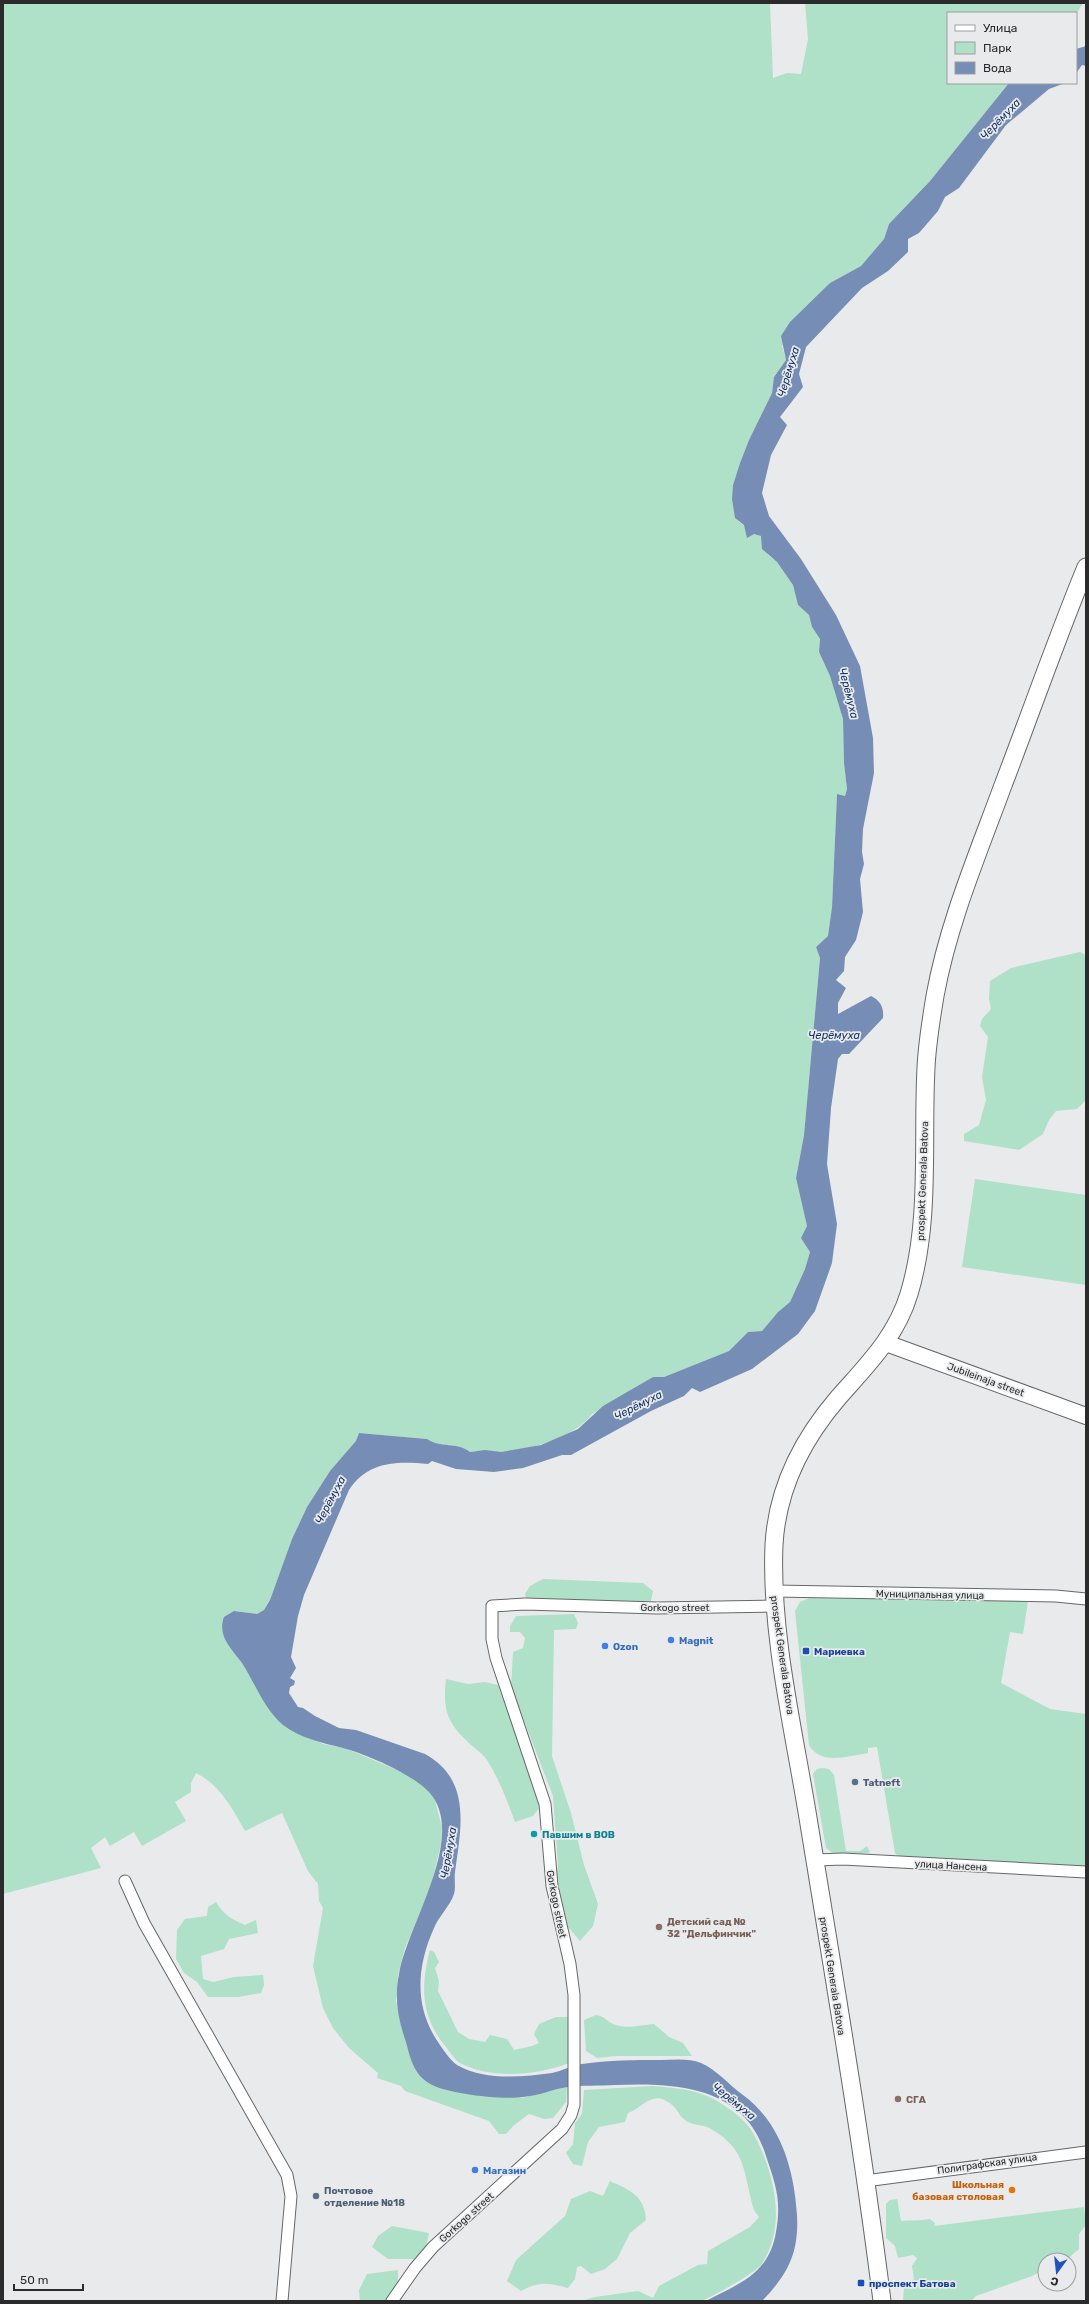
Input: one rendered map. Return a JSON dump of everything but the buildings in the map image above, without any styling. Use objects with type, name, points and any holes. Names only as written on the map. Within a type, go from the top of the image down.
[{"type":"main road","name":"prospekt Generala Batova","points":[[882,2301],[865,2181],[774,1599],[776,1523],[794,1462],[824,1415],[886,1343],[900,1318],[910,1291],[920,1242],[923,1198],[928,1045],[941,969],[959,904],[1086,567]]},
{"type":"street","name":"Jubileinaja street","points":[[886,1343],[1086,1416]]},
{"type":"street","name":"Муниципальная улица","points":[[774,1599],[1056,1596],[1086,1598]]},
{"type":"street","name":"Gorkogo street","points":[[392,2301],[415,2268],[433,2247],[562,2129],[571,2115],[574,2098],[575,2029],[572,1978],[552,1886],[545,1804],[496,1658],[491,1634],[492,1606],[525,1604],[657,1608],[774,1599]]},
{"type":"street","name":"улица Нансена","points":[[815,1860],[843,1859],[1086,1872]]},
{"type":"street","points":[[125,1881],[144,1923],[287,2175],[291,2196],[282,2301]]},
{"type":"street","name":"Полиграфская улица","points":[[865,2181],[1086,2152]]},
{"type":"green space","points":[[3,3],[770,3],[773,78],[787,73],[801,74],[808,39],[805,3],[1083,3],[1077,12],[947,12],[947,84],[1008,84],[930,181],[889,224],[884,239],[861,266],[830,283],[782,346],[786,360],[774,377],[772,393],[749,440],[733,485],[735,518],[754,534],[761,536],[768,555],[777,562],[793,585],[798,605],[809,615],[812,627],[820,639],[819,652],[830,676],[843,719],[844,763],[847,789],[845,796],[837,794],[832,907],[828,936],[816,947],[820,958],[804,1135],[796,1178],[807,1226],[802,1238],[810,1252],[805,1269],[790,1302],[778,1312],[762,1331],[748,1332],[729,1351],[664,1377],[653,1377],[592,1414],[585,1422],[575,1429],[551,1441],[538,1445],[512,1451],[470,1452],[460,1447],[432,1442],[427,1439],[359,1433],[357,1441],[330,1471],[307,1507],[292,1539],[270,1600],[264,1610],[257,1614],[234,1611],[245,1667],[270,1710],[283,1725],[323,1744],[345,1748],[404,1773],[423,1785],[434,1797],[442,1827],[441,1844],[430,1890],[405,1948],[398,1975],[396,2001],[413,2065],[522,2098],[567,2087],[566,2102],[553,2118],[544,2119],[529,2114],[513,2126],[506,2134],[499,2134],[489,2121],[405,2091],[401,2086],[377,2078],[378,2073],[349,2048],[333,2028],[323,2008],[313,1966],[323,1908],[319,1901],[318,1884],[308,1871],[282,1813],[245,1831],[225,1798],[212,1784],[196,1773],[191,1783],[191,1792],[175,1802],[186,1821],[142,1846],[134,1832],[110,1846],[105,1837],[91,1848],[101,1868],[3,1894]]},
{"type":"green space","points":[[1080,952],[1086,955],[1086,1100],[1077,1109],[1056,1111],[1049,1120],[1043,1134],[1019,1150],[964,1141],[964,1134],[979,1125],[986,1100],[982,1077],[988,1037],[980,1026],[982,1019],[991,1009],[989,999],[990,981],[1011,968]]},
{"type":"green space","points":[[975,1179],[1086,1195],[1086,1285],[962,1267]]},
{"type":"green space","points":[[543,1579],[643,1583],[653,1591],[650,1605],[527,1601],[525,1594],[530,1586]]},
{"type":"green space","points":[[809,1598],[1028,1601],[1023,1634],[1010,1632],[1001,1683],[1050,1709],[1086,1714],[1086,1870],[900,1857],[895,1853],[877,1747],[868,1748],[868,1753],[828,1758],[820,1756],[809,1745],[795,1611],[800,1602]]},
{"type":"green space","points":[[574,1614],[578,1623],[576,1629],[554,1630],[552,1756],[571,1813],[584,1865],[598,1904],[593,1926],[580,1941],[568,1927],[556,1879],[558,1866],[553,1796],[511,1687],[513,1652],[523,1648],[525,1638],[520,1632],[510,1632],[510,1626],[516,1616]]},
{"type":"green space","points":[[446,1679],[468,1684],[485,1682],[498,1685],[536,1789],[539,1808],[533,1816],[515,1822],[499,1782],[487,1760],[455,1728],[446,1707]]},
{"type":"green space","points":[[817,1769],[829,1769],[834,1775],[846,1851],[860,1851],[867,1846],[870,1852],[836,1855],[826,1848],[813,1774]]},
{"type":"green space","points":[[216,1902],[225,1913],[240,1923],[245,1925],[256,1920],[258,1933],[229,1939],[224,1949],[201,1956],[203,1979],[213,1982],[234,1977],[263,1975],[264,1985],[261,1993],[238,1997],[208,1997],[197,1982],[184,1973],[176,1959],[177,1930],[185,1919],[207,1916],[208,1907]]},
{"type":"green space","points":[[430,1950],[434,1952],[439,1962],[435,1968],[439,1981],[438,1991],[458,2032],[469,2039],[485,2042],[490,2035],[507,2039],[514,2050],[539,2043],[534,2034],[539,2024],[556,2017],[569,2017],[570,2063],[529,2073],[500,2074],[486,2072],[458,2062],[438,2036],[427,2013],[424,1989]]},
{"type":"green space","points":[[596,2015],[620,2026],[630,2027],[654,2024],[669,2037],[683,2043],[692,2056],[616,2056],[597,2058],[586,2051],[584,2020]]},
{"type":"green space","points":[[653,2086],[686,2090],[710,2097],[732,2111],[750,2128],[767,2164],[775,2199],[776,2216],[774,2233],[769,2250],[761,2265],[757,2269],[714,2295],[698,2302],[581,2301],[595,2297],[638,2291],[653,2298],[659,2286],[698,2265],[707,2264],[708,2251],[750,2227],[759,2217],[754,2210],[742,2164],[732,2145],[708,2127],[688,2122],[673,2106],[659,2098],[648,2101],[628,2113],[625,2122],[599,2127],[588,2142],[582,2166],[573,2164],[566,2153],[573,2144],[575,2123],[582,2114],[584,2090]]},
{"type":"green space","points":[[610,2181],[630,2191],[639,2199],[643,2205],[646,2220],[630,2233],[617,2259],[605,2269],[591,2274],[581,2266],[577,2267],[575,2279],[568,2288],[539,2284],[521,2291],[507,2281],[516,2260],[565,2216],[571,2199],[590,2191],[603,2196]]},
{"type":"green space","points":[[897,2199],[901,2221],[930,2219],[935,2223],[934,2226],[1084,2207],[1086,2225],[1079,2234],[1079,2249],[1075,2252],[1037,2252],[1037,2273],[1032,2276],[976,2296],[971,2301],[903,2301],[904,2288],[914,2279],[912,2266],[917,2258],[913,2255],[898,2258],[895,2246],[886,2238],[886,2204],[890,2200]]},
{"type":"green space","points":[[392,2226],[429,2233],[426,2247],[414,2259],[388,2259],[372,2247],[378,2236]]},
{"type":"green space","points":[[398,2270],[398,2288],[389,2301],[360,2301],[359,2290],[367,2274]]},
{"type":"water","points":[[1086,46],[1086,66],[1082,65],[1077,72],[1077,49]]},
{"type":"water","name":"Черёмуха","points":[[1008,84],[1062,84],[1049,89],[1006,125],[959,188],[945,197],[938,211],[919,233],[908,239],[908,252],[888,271],[862,288],[806,347],[799,374],[803,387],[780,417],[787,425],[771,455],[762,493],[769,516],[801,559],[836,615],[860,666],[873,738],[874,773],[863,829],[862,852],[864,864],[860,879],[863,912],[856,940],[845,957],[844,971],[836,980],[846,988],[838,1003],[838,1014],[871,996],[881,1005],[883,1018],[849,1054],[842,1054],[838,1059],[831,1108],[827,1164],[837,1224],[832,1263],[815,1311],[798,1334],[752,1369],[700,1392],[692,1388],[684,1396],[651,1411],[571,1455],[562,1455],[523,1468],[494,1472],[456,1469],[432,1461],[428,1464],[394,1463],[374,1468],[365,1473],[349,1490],[304,1595],[298,1616],[291,1657],[296,1668],[290,1678],[295,1681],[294,1685],[290,1687],[289,1693],[298,1707],[303,1708],[339,1728],[356,1730],[425,1754],[440,1765],[450,1777],[457,1791],[461,1822],[455,1875],[455,1891],[450,1903],[436,1924],[428,1943],[421,1973],[420,1988],[422,2003],[432,2031],[452,2061],[457,2065],[479,2074],[491,2076],[529,2076],[552,2073],[578,2065],[622,2060],[692,2060],[707,2066],[717,2073],[756,2106],[767,2119],[783,2148],[793,2181],[797,2215],[794,2252],[779,2282],[762,2301],[706,2301],[751,2276],[760,2268],[767,2258],[772,2246],[778,2220],[778,2200],[772,2173],[755,2130],[741,2113],[723,2101],[704,2093],[683,2088],[660,2085],[580,2086],[562,2088],[529,2096],[502,2098],[446,2090],[427,2082],[422,2078],[415,2069],[403,2033],[399,2017],[397,1992],[399,1974],[404,1954],[431,1885],[438,1861],[442,1837],[441,1816],[433,1797],[417,1782],[392,1767],[365,1755],[304,1737],[283,1725],[276,1719],[265,1704],[242,1663],[226,1642],[222,1630],[222,1624],[224,1617],[234,1611],[257,1614],[264,1610],[270,1600],[292,1539],[307,1507],[330,1471],[356,1441],[359,1433],[427,1439],[432,1442],[460,1447],[470,1452],[485,1450],[501,1452],[541,1445],[578,1429],[603,1406],[653,1377],[664,1377],[729,1351],[748,1332],[762,1331],[778,1312],[790,1302],[805,1269],[810,1252],[801,1238],[807,1226],[796,1178],[804,1135],[820,958],[816,947],[828,936],[832,907],[837,794],[845,796],[847,789],[844,763],[843,719],[830,676],[819,652],[820,639],[812,627],[809,615],[798,605],[793,585],[777,562],[762,549],[761,536],[754,534],[747,538],[744,525],[735,518],[732,499],[733,485],[749,440],[772,393],[774,377],[786,360],[781,336],[790,322],[830,283],[861,266],[884,239],[889,224],[930,181]]},
{"type":"place","name":"Magnit","points":[[671,1640]]},
{"type":"place","name":"Ozon","points":[[605,1646]]},
{"type":"place","name":"Мариевка","points":[[806,1651]]},
{"type":"place","name":"Tatneft","points":[[855,1782]]},
{"type":"place","name":"Павшим в ВОВ","points":[[534,1834]]},
{"type":"place","name":"Детский сад № 32 \"Дельфинчик\"","points":[[659,1927]]},
{"type":"place","name":"СГА","points":[[898,2099]]},
{"type":"place","name":"Магазин","points":[[475,2170]]},
{"type":"place","name":"Школьная базовая столовая","points":[[1012,2190]]},
{"type":"place","name":"Почтовое отделение №18","points":[[316,2196]]},
{"type":"place","name":"проспект Батова","points":[[861,2283]]}]
